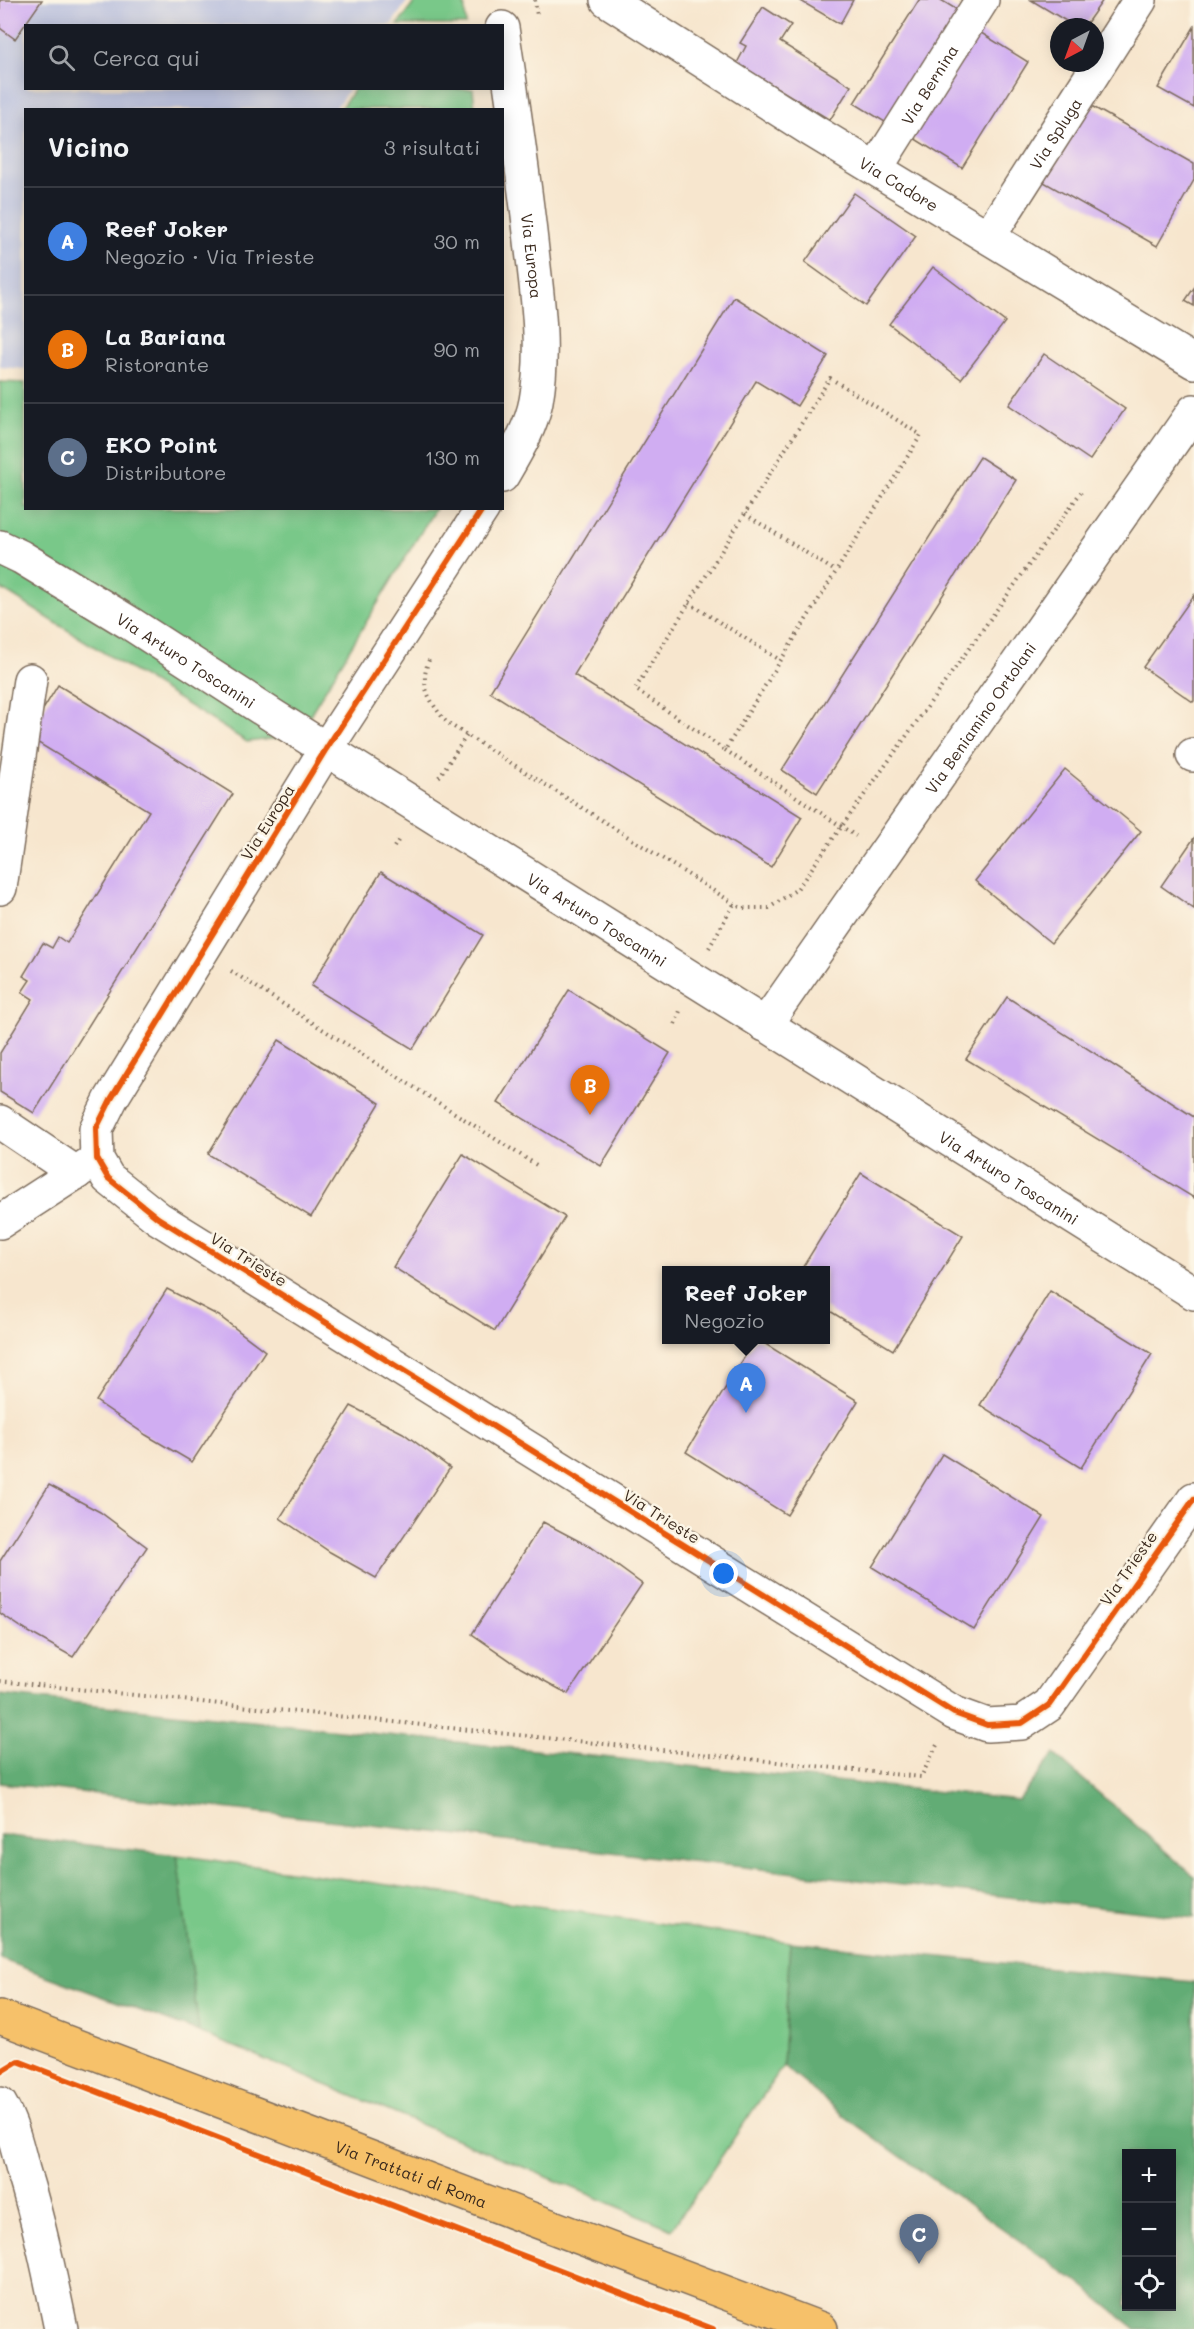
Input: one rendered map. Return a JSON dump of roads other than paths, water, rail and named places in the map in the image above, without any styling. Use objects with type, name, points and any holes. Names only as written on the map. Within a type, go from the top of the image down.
[{"type":"main road","name":"Via Trattati di Roma","points":[[0,2017],[820,2329]]},
{"type":"street","name":"Via Europa","points":[[499,0],[502,24]]},
{"type":"street","name":"Via Cadore","points":[[607,0],[712,68],[1194,362]]},
{"type":"street","name":"Via Bernina","points":[[876,168],[982,0]]},
{"type":"street","name":"Via Spluga","points":[[989,236],[1140,0]]},
{"type":"street","name":"Via Europa","points":[[504,41],[532,245],[538,300],[541,367],[536,403],[527,431],[504,472]]},
{"type":"street","name":"Via Beniamino Ortolani","points":[[765,1025],[1194,411]]},
{"type":"street","name":"Via Europa","points":[[87,1166],[96,1128],[111,1099],[327,749],[482,510]]},
{"type":"street","name":"Via Arturo Toscanini","points":[[0,548],[21,557],[128,622],[1194,1293]]},
{"type":"street","points":[[0,888],[30,680]]},
{"type":"street","points":[[0,1122],[87,1166]]},
{"type":"street","points":[[0,1222],[87,1166]]},
{"type":"street","name":"Via Trieste","points":[[87,1166],[108,1178],[158,1218],[954,1713],[987,1725],[1022,1723],[1048,1705],[1194,1498]]},
{"type":"street","points":[[0,2104],[8,2119],[30,2191],[52,2282],[58,2329]]},
{"type":"place","name":"La Bariana","points":[[590,1115]]},
{"type":"place","name":"Reef Joker","points":[[746,1413]]},
{"type":"place","name":"EKO Point","points":[[919,2264]]}]
